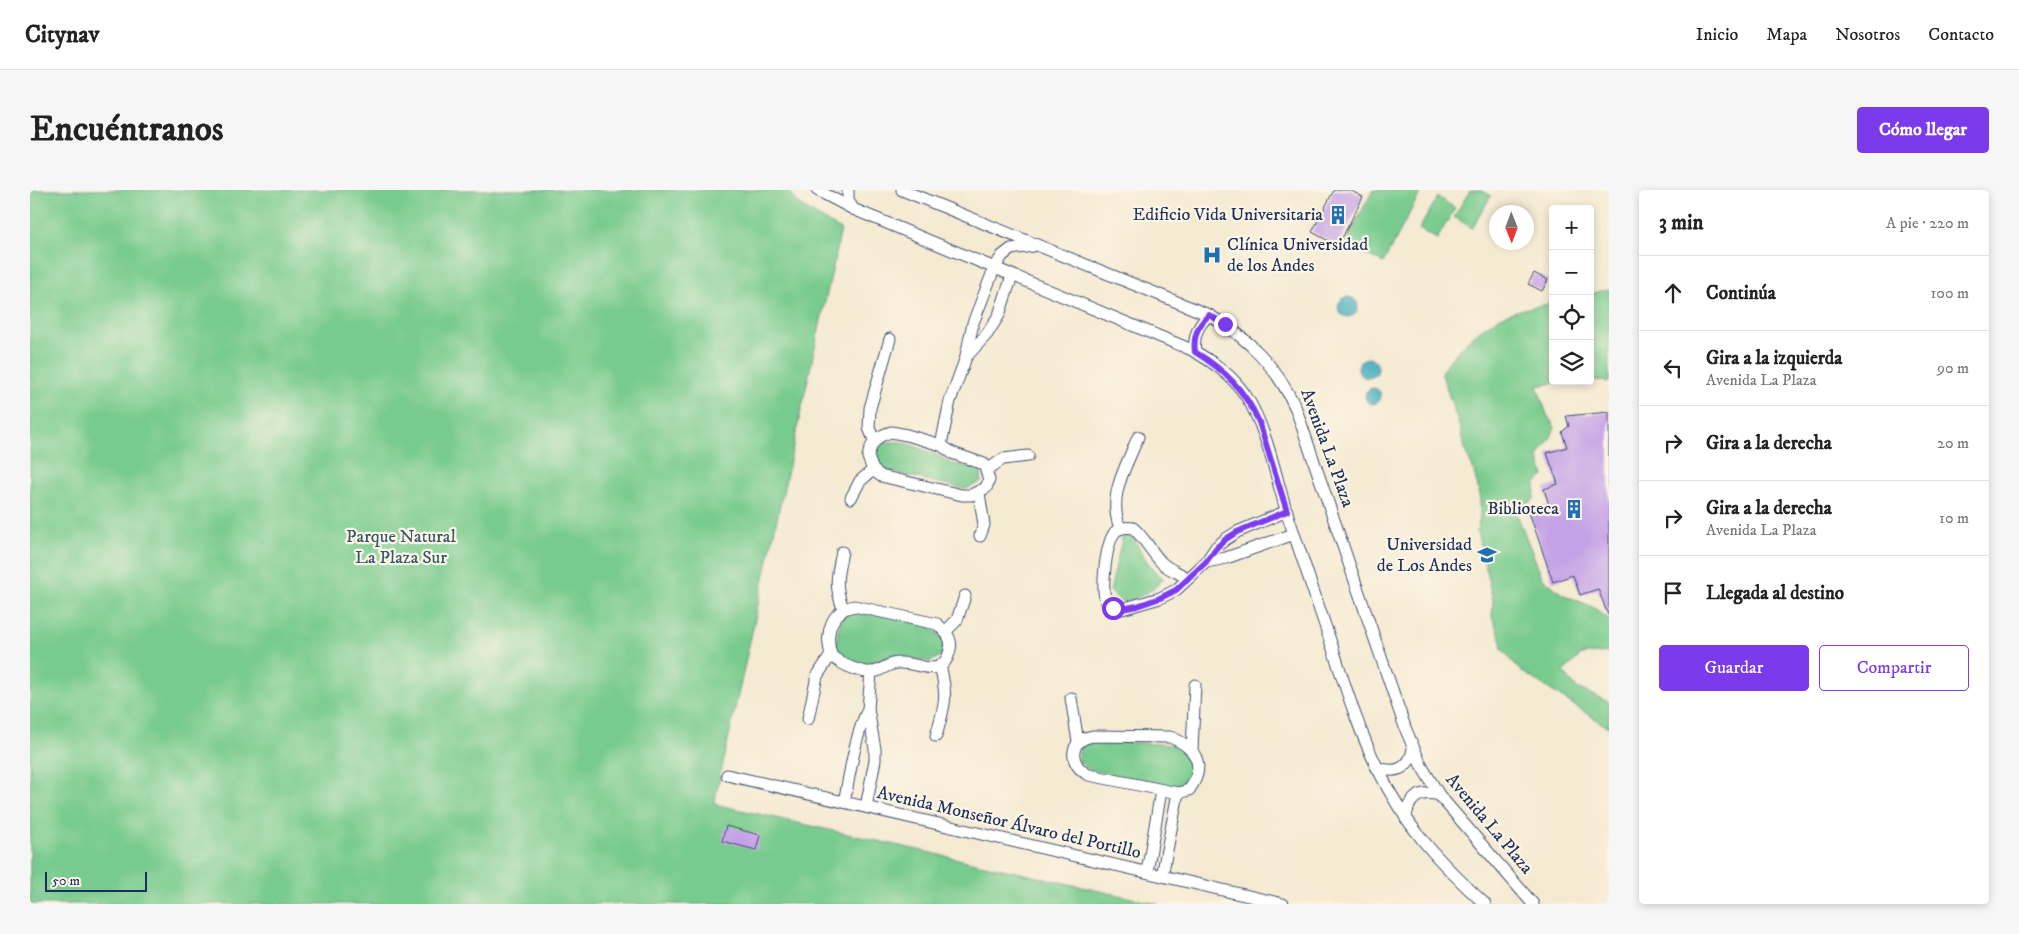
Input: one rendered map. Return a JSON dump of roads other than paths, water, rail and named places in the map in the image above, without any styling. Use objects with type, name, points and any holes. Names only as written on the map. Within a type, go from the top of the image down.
[{"type":"street","points":[[817,190],[853,209],[1195,352],[1226,374],[1245,395],[1259,422],[1294,534],[1345,685],[1376,767],[1406,819],[1433,855],[1485,904]]},
{"type":"street","points":[[848,190],[848,200],[853,209]]},
{"type":"street","name":"Avenida La Plaza","points":[[902,190],[1209,315],[1240,335],[1254,347],[1278,374],[1296,409],[1413,749],[1439,796],[1534,904]]},
{"type":"street","points":[[942,445],[950,401],[965,360],[973,323],[994,269],[1002,256],[1011,249],[1036,246]]},
{"type":"street","points":[[965,360],[987,334],[998,314],[1012,276]]},
{"type":"street","points":[[1195,352],[1195,336],[1203,321],[1209,315]]},
{"type":"street","points":[[874,440],[869,428],[870,408],[890,339]]},
{"type":"street","points":[[891,432],[942,445],[952,453],[984,464],[989,480],[986,488],[978,493],[962,495],[881,476],[874,470],[868,457],[870,446],[874,440],[891,432]]},
{"type":"street","points":[[1120,528],[1114,507],[1116,492],[1138,437]]},
{"type":"street","points":[[987,470],[1003,459],[1028,456]]},
{"type":"street","points":[[851,498],[860,481],[874,470]]},
{"type":"street","points":[[978,493],[984,525],[980,536]]},
{"type":"street","points":[[1186,578],[1164,565],[1142,535],[1133,528],[1120,528],[1114,533],[1104,576],[1103,591],[1106,604],[1122,609],[1160,598],[1176,590],[1186,578],[1206,562],[1216,548],[1226,539],[1237,532],[1287,511]]},
{"type":"street","points":[[1206,562],[1226,558],[1294,534]]},
{"type":"street","points":[[842,552],[837,574],[836,590],[843,608]]},
{"type":"street","points":[[946,631],[957,620],[965,596]]},
{"type":"street","points":[[854,606],[937,624],[946,631],[950,638],[951,647],[947,660],[929,669],[900,662],[886,665],[877,672],[845,666],[831,655],[828,639],[834,617],[843,608],[854,606]]},
{"type":"street","points":[[808,719],[817,676],[831,655]]},
{"type":"street","points":[[936,736],[946,701],[946,687],[940,665]]},
{"type":"street","points":[[866,807],[874,770],[875,749],[868,709],[871,672]]},
{"type":"street","points":[[1192,750],[1196,685]]},
{"type":"street","points":[[1071,698],[1078,742]]},
{"type":"street","points":[[844,802],[860,724],[868,709]]},
{"type":"street","points":[[1093,736],[1170,737],[1181,741],[1192,750],[1197,758],[1198,775],[1189,790],[1178,794],[1098,778],[1080,771],[1074,764],[1074,751],[1078,742],[1093,736]]},
{"type":"street","points":[[1376,767],[1392,771],[1401,768],[1412,758],[1413,749]]},
{"type":"street","name":"Avenida Monseñor Álvaro del Portillo","points":[[727,775],[1283,904]]},
{"type":"street","points":[[1147,872],[1161,791]]},
{"type":"street","points":[[1406,819],[1406,809],[1411,800],[1419,794],[1429,793],[1439,796]]},
{"type":"street","points":[[1162,876],[1178,794]]},
{"type":"water","points":[[1348,297],[1355,300],[1358,307],[1355,314],[1348,317],[1341,314],[1338,307],[1341,300]]},
{"type":"water","points":[[1368,358],[1375,361],[1378,368],[1375,375],[1368,378],[1361,375],[1358,368],[1361,361]]},
{"type":"water","points":[[1373,388],[1381,396],[1373,404],[1365,396]]},
{"type":"place","name":"Edificio Vida Universitaria","points":[[1338,215]]},
{"type":"place","name":"Clínica Universidad de los Andes","points":[[1212,255]]},
{"type":"place","name":"Biblioteca","points":[[1574,509]]},
{"type":"place","name":"Universidad de Los Andes","points":[[1487,555]]},
{"type":"park label","name":"Parque Natural La Plaza Sur","points":[[401,547]]}]
